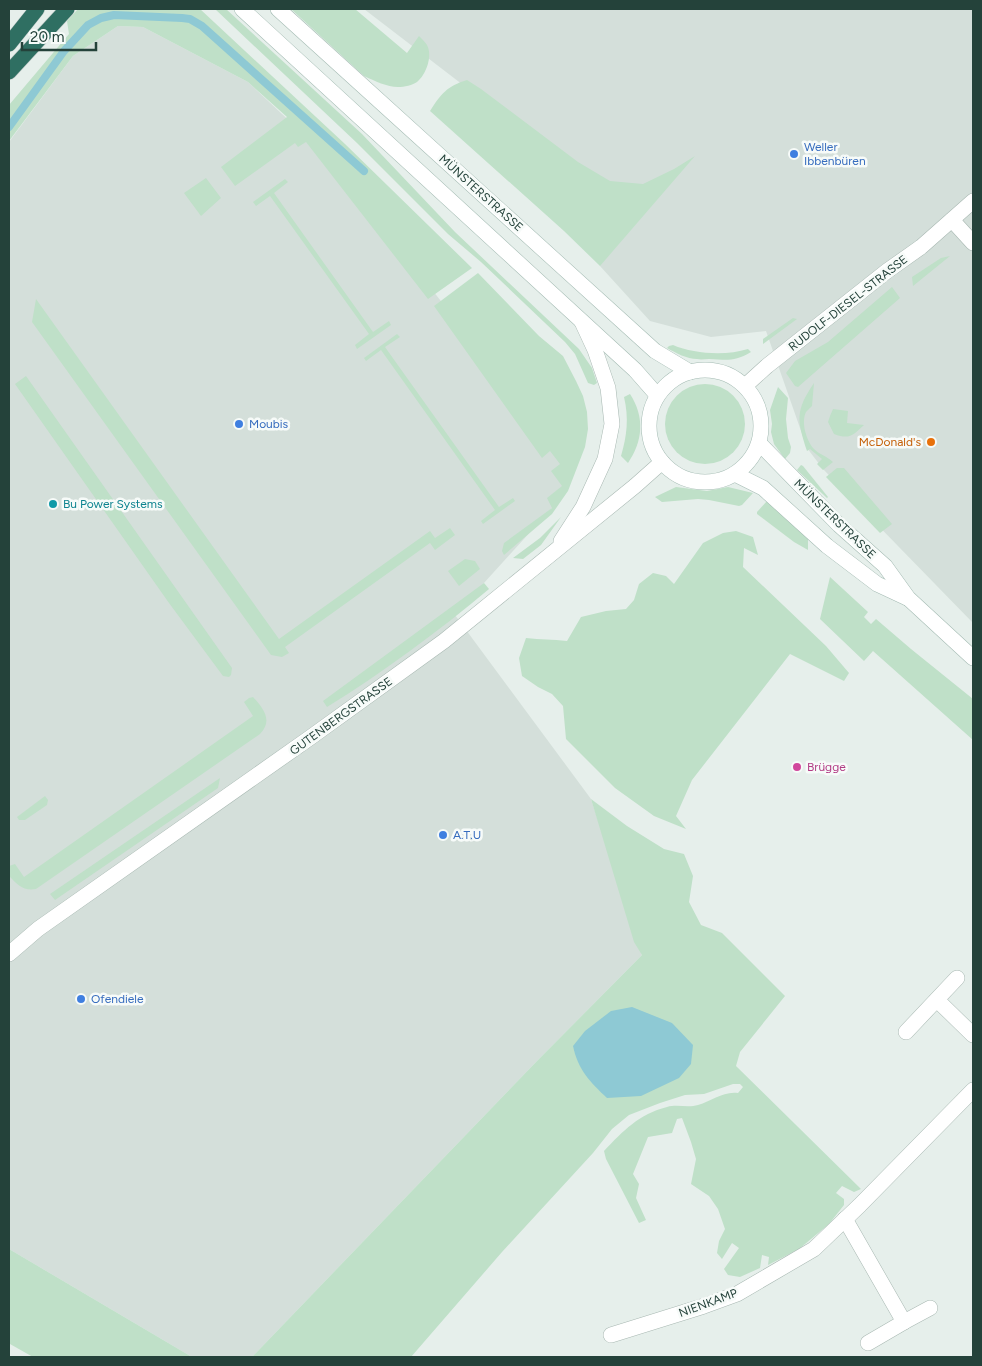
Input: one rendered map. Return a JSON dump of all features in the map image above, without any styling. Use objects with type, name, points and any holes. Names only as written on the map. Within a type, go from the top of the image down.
[{"type":"highway","points":[[9,44],[37,9]]},
{"type":"highway","points":[[9,72],[67,9]]},
{"type":"street","name":"MÜNSTERSTRASSE","points":[[242,9],[635,370],[657,395]]},
{"type":"street","name":"MÜNSTERSTRASSE","points":[[278,9],[655,352],[690,372]]},
{"type":"street","name":"RUDOLF-DIESEL-STRASSE","points":[[744,386],[887,271],[921,247],[973,201]]},
{"type":"street","points":[[952,220],[973,244]]},
{"type":"street","name":"MÜNSTERSTRASSE","points":[[554,552],[583,507],[598,475],[605,459],[612,424],[608,388],[595,350],[582,322]]},
{"type":"street","points":[[704,370],[719,372],[733,377],[744,386],[754,398],[759,412],[761,428],[753,455],[734,474],[720,481],[704,483],[688,480],[674,473],[662,462],[652,447],[648,430],[650,412],[657,395],[666,385],[677,377],[690,372],[704,370]]},
{"type":"street","name":"MÜNSTERSTRASSE","points":[[758,443],[840,525],[885,566],[908,598],[973,658]]},
{"type":"street","name":"GUTENBERGSTRASSE","points":[[9,954],[38,929],[444,641],[662,462]]},
{"type":"street","name":"MÜNSTERSTRASSE","points":[[734,474],[764,488],[827,546],[877,584],[908,598]]},
{"type":"street","points":[[906,1032],[957,978]]},
{"type":"street","points":[[937,1000],[973,1035]]},
{"type":"street","name":"NIENKAMP","points":[[611,1335],[737,1294],[814,1249],[973,1090]]},
{"type":"street","points":[[845,1219],[904,1322]]},
{"type":"street","points":[[868,1343],[930,1308]]},
{"type":"shaded area","points":[[364,9],[973,9],[973,623],[823,469],[807,448],[766,331],[711,337],[650,321],[600,266],[592,184]]},
{"type":"shaded area","points":[[118,26],[143,27],[248,82],[330,159],[572,469],[552,508],[455,615],[591,799],[642,955],[537,1061],[252,1357],[192,1357],[9,1249],[9,142],[73,56]]},
{"type":"green space","points":[[78,9],[200,9],[345,144],[472,268],[428,299],[306,142],[298,147],[295,143],[235,186],[221,167],[287,117],[248,82],[143,27],[118,26],[73,56],[9,141],[9,105],[69,34],[67,21]]},
{"type":"green space","points":[[215,9],[226,9],[362,134],[455,232],[579,349],[592,368],[597,383],[594,385],[588,383],[575,354],[565,342],[481,262],[448,234],[357,143]]},
{"type":"green space","points":[[291,9],[355,9],[407,53],[419,36],[429,49],[429,60],[426,70],[417,82],[403,87],[390,86],[368,78]]},
{"type":"green space","points":[[467,80],[578,162],[610,181],[643,184],[695,156],[600,266],[564,231],[430,111],[445,91]]},
{"type":"green space","points":[[206,178],[221,198],[201,216],[184,193]]},
{"type":"green space","points":[[285,179],[288,182],[274,193],[373,332],[389,321],[391,325],[357,349],[355,345],[369,334],[270,196],[256,206],[253,202]]},
{"type":"green space","points":[[950,256],[913,286],[912,277],[941,258]]},
{"type":"green space","points":[[478,273],[539,336],[563,356],[583,396],[587,412],[588,429],[585,447],[568,491],[552,514],[504,555],[502,551],[504,543],[552,508],[547,498],[562,486],[551,471],[560,464],[550,451],[542,458],[434,306]]},
{"type":"green space","points":[[892,287],[900,298],[798,387],[795,386],[786,373],[795,361],[828,342]]},
{"type":"green space","points":[[36,299],[279,639],[430,531],[435,538],[450,528],[455,535],[435,550],[430,543],[285,647],[289,653],[282,657],[271,655],[32,322]]},
{"type":"green space","points":[[793,318],[797,319],[763,344],[763,339]]},
{"type":"green space","points":[[397,334],[400,337],[385,347],[499,507],[513,498],[515,501],[483,524],[481,521],[495,510],[381,350],[366,361],[364,358]]},
{"type":"green space","points":[[673,345],[710,353],[730,353],[748,349],[751,352],[730,360],[693,359],[667,348]]},
{"type":"green space","points":[[26,376],[232,668],[229,677],[223,676],[169,603],[15,384]]},
{"type":"green space","points":[[814,383],[812,406],[806,412],[804,425],[806,435],[813,448],[833,462],[823,470],[817,464],[822,459],[810,449],[807,451],[800,423],[803,401]]},
{"type":"green space","points":[[705,384],[720,387],[733,396],[742,409],[745,424],[742,439],[733,452],[720,461],[705,464],[690,461],[677,452],[668,439],[665,424],[668,409],[677,396],[690,387]]},
{"type":"green space","points":[[778,387],[788,398],[786,419],[791,447],[790,453],[785,459],[774,444],[771,432],[770,410]]},
{"type":"green space","points":[[630,394],[638,411],[640,429],[637,446],[628,463],[621,456],[627,427],[624,397]]},
{"type":"green space","points":[[833,409],[848,411],[847,423],[864,425],[851,436],[844,437],[834,434],[828,422]]},
{"type":"green space","points":[[801,465],[828,497],[827,498],[797,470]]},
{"type":"green space","points":[[837,468],[844,468],[892,524],[880,533],[826,477]]},
{"type":"green space","points":[[676,487],[707,491],[728,487],[753,493],[739,506],[698,499],[662,502],[655,497]]},
{"type":"green space","points":[[767,501],[808,538],[808,550],[794,542],[757,514]]},
{"type":"green space","points":[[561,517],[541,545],[523,559],[513,558],[540,538]]},
{"type":"green space","points":[[736,531],[753,537],[758,555],[744,548],[743,567],[826,646],[849,673],[844,681],[790,654],[692,780],[676,816],[686,829],[654,816],[615,788],[566,739],[563,706],[552,694],[522,676],[519,658],[526,638],[567,641],[581,617],[606,611],[626,609],[634,600],[639,584],[653,573],[666,576],[674,584],[703,543],[723,533]]},
{"type":"green space","points":[[465,559],[475,561],[480,569],[459,586],[448,571]]},
{"type":"green space","points":[[830,577],[868,612],[864,617],[871,624],[876,619],[973,699],[973,740],[873,651],[864,661],[820,619]]},
{"type":"green space","points":[[484,583],[489,589],[450,620],[389,666],[327,707],[323,701]]},
{"type":"green space","points":[[253,697],[266,715],[266,724],[260,734],[36,889],[24,888],[9,876],[9,866],[15,864],[24,877],[253,716],[244,702]]},
{"type":"green space","points":[[220,778],[218,788],[55,900],[50,894]]},
{"type":"green space","points":[[45,796],[48,800],[47,805],[25,820],[19,820],[17,817]]},
{"type":"green space","points":[[591,799],[627,826],[664,849],[684,854],[693,876],[689,902],[701,925],[722,933],[785,996],[740,1052],[736,1066],[861,1189],[854,1192],[842,1186],[836,1193],[844,1199],[844,1205],[829,1224],[799,1249],[768,1265],[769,1257],[762,1255],[760,1268],[740,1277],[728,1275],[724,1269],[739,1248],[732,1243],[722,1259],[717,1253],[719,1241],[725,1229],[718,1209],[709,1196],[691,1184],[696,1159],[682,1118],[677,1119],[672,1133],[648,1137],[633,1174],[639,1184],[636,1198],[646,1220],[639,1223],[606,1159],[604,1151],[625,1130],[648,1114],[671,1106],[698,1105],[722,1095],[738,1093],[743,1087],[740,1084],[733,1084],[704,1094],[685,1095],[629,1115],[612,1129],[593,1153],[502,1252],[411,1357],[252,1357],[537,1061],[642,955],[634,942]]},
{"type":"green space","points":[[9,1249],[192,1357],[33,1357],[9,1344]]},
{"type":"water","points":[[632,1007],[672,1023],[693,1045],[691,1064],[679,1078],[641,1096],[607,1098],[581,1069],[573,1046],[585,1031],[611,1011]]},
{"type":"waterway","points":[[9,127],[64,51],[88,25],[101,18],[114,15],[182,18],[190,19],[202,26],[364,171]]},
{"type":"place","name":"Weller Ibbenbüren","points":[[794,154]]},
{"type":"place","name":"Moubis","points":[[239,424]]},
{"type":"place","name":"McDonald's","points":[[931,442]]},
{"type":"place","name":"Bu Power Systems","points":[[53,504]]},
{"type":"place","name":"Brügge","points":[[797,767]]},
{"type":"place","name":"A.T.U","points":[[443,835]]},
{"type":"place","name":"Ofendiele","points":[[81,999]]}]
